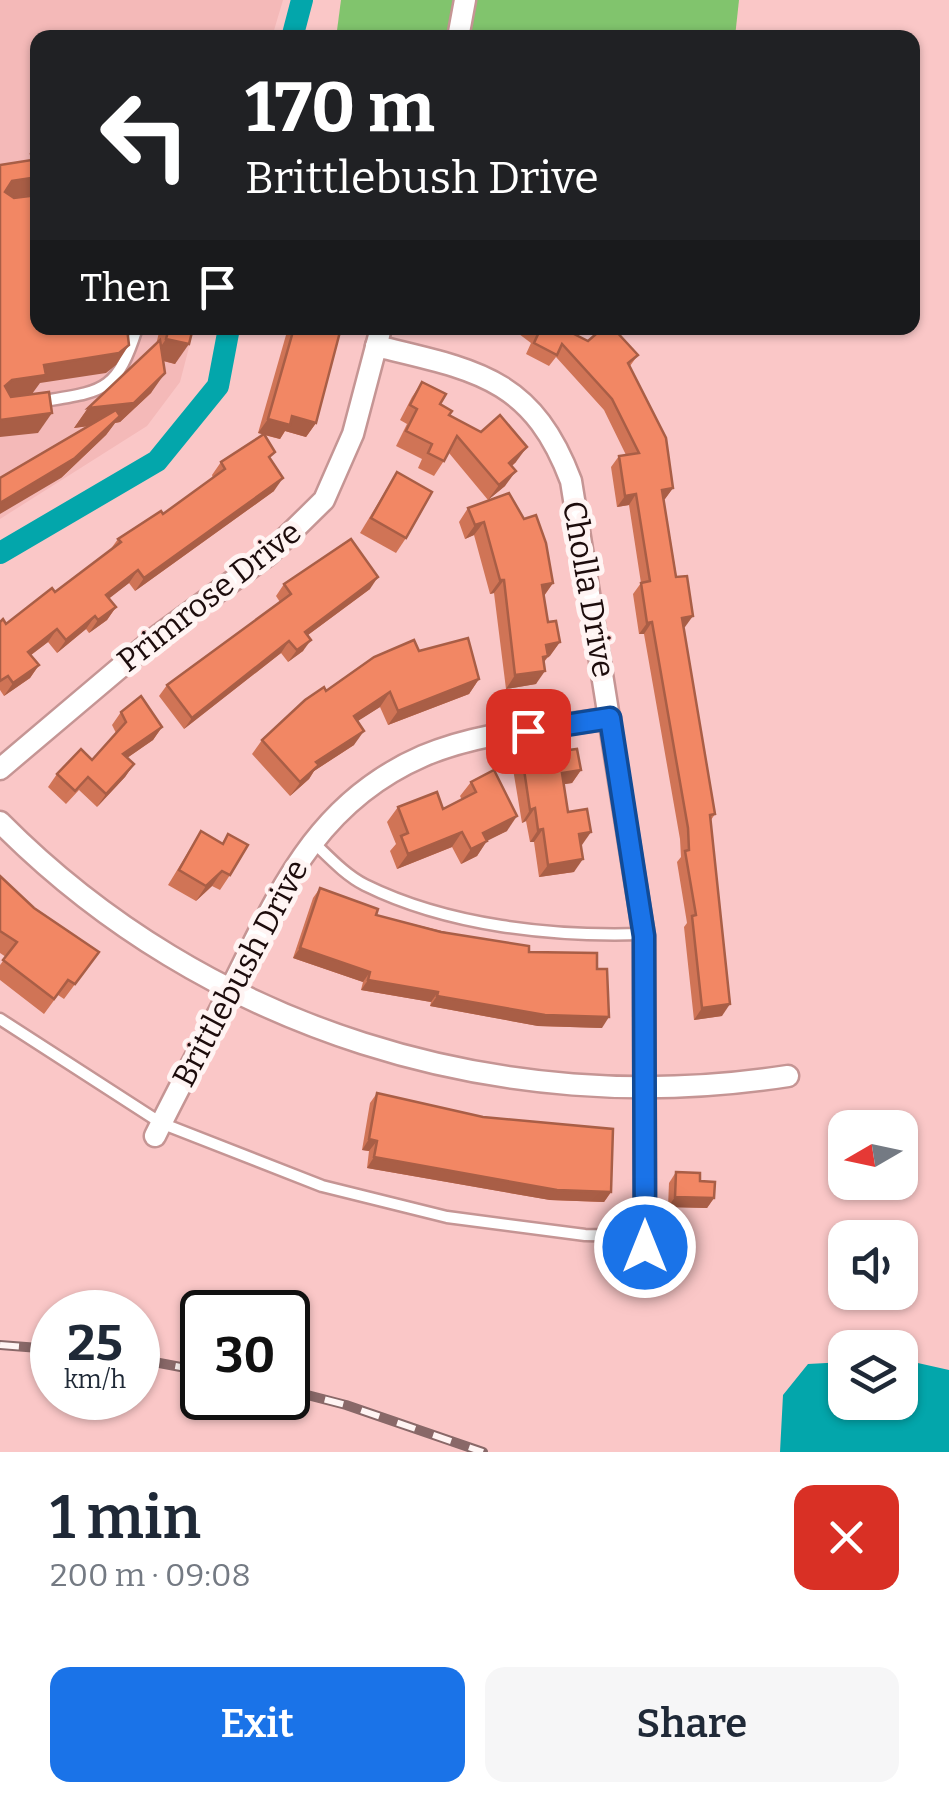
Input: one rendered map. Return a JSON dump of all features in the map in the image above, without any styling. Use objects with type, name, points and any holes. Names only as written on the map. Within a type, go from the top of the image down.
[{"type":"street","points":[[459,30],[465,0]]},
{"type":"street","name":"Cholla Drive","points":[[379,336],[490,379],[523,400],[549,432],[571,481],[644,934],[645,1242]]},
{"type":"street","name":"Primrose Drive","points":[[0,769],[143,648],[296,531],[324,500],[340,467],[379,336]]},
{"type":"street","name":"Brittlebush Drive","points":[[158,1130],[274,896],[312,841],[361,794],[423,756],[474,740],[610,718]]},
{"type":"street","points":[[0,822],[56,876],[102,911],[230,990],[342,1038],[437,1065],[530,1082],[646,1088],[788,1076]]},
{"type":"lane","points":[[19,405],[96,392],[124,370],[135,335]]},
{"type":"lane","points":[[312,841],[364,884],[413,903],[485,922],[551,932],[644,934]]},
{"type":"lane","points":[[0,1019],[158,1130],[322,1186],[406,1208],[507,1226],[645,1242]]},
{"type":"shaded area","points":[[0,0],[283,0],[274,30],[30,30],[30,335],[192,335],[180,382],[147,426],[0,519]]},
{"type":"green space","points":[[341,0],[739,0],[736,30],[337,30]]},
{"type":"water","points":[[828,1363],[828,1420],[918,1420],[918,1363],[949,1370],[949,1452],[780,1452],[783,1395],[808,1364]]},
{"type":"building","points":[[30,160],[30,178],[12,181],[5,192],[14,198],[30,196],[30,335],[128,335],[129,345],[119,353],[44,365],[46,375],[12,380],[5,386],[11,397],[49,392],[52,413],[0,420],[0,165]]},
{"type":"building","points":[[167,335],[191,335],[189,344],[166,339]]},
{"type":"building","points":[[292,335],[339,335],[316,423],[292,416],[290,425],[268,419]]},
{"type":"building","points":[[538,335],[576,335],[588,341],[595,335],[619,335],[638,355],[628,363],[666,438],[673,488],[662,490],[676,577],[687,576],[693,616],[682,618],[715,814],[710,815],[730,1004],[702,1008],[692,916],[696,915],[685,851],[689,850],[688,828],[652,622],[647,623],[641,583],[650,581],[636,494],[625,496],[619,456],[639,453],[612,399],[562,344],[557,355],[534,343]]},
{"type":"building","points":[[160,340],[165,373],[134,403],[88,408]]},
{"type":"building","points":[[422,382],[446,394],[440,404],[452,411],[449,415],[481,432],[500,415],[527,447],[509,463],[516,471],[499,485],[457,436],[444,461],[428,453],[432,444],[406,431],[417,409],[410,405]]},
{"type":"building","points":[[116,410],[120,416],[75,458],[0,503],[0,478]]},
{"type":"building","points":[[264,434],[275,452],[269,457],[283,478],[144,578],[138,570],[106,595],[116,607],[98,620],[95,616],[66,640],[57,629],[28,652],[39,665],[13,683],[8,676],[0,681],[3,619],[6,624],[52,588],[55,592],[121,542],[118,539],[161,511],[163,514],[225,469],[221,462]]},
{"type":"building","points":[[397,472],[432,492],[406,538],[371,518]]},
{"type":"building","points":[[509,493],[524,519],[536,515],[546,543],[553,583],[542,585],[548,622],[556,621],[560,642],[546,645],[545,671],[515,675],[504,580],[500,580],[484,522],[475,525],[468,508]]},
{"type":"building","points":[[351,539],[378,577],[305,632],[311,640],[297,650],[289,641],[192,718],[167,685],[291,594],[284,584]]},
{"type":"building","points":[[468,638],[479,679],[398,711],[390,692],[354,716],[364,731],[316,762],[319,765],[300,782],[262,740],[305,700],[324,687],[326,691],[374,657],[414,640],[419,651]]},
{"type":"building","points":[[141,696],[162,727],[123,754],[134,764],[106,794],[88,777],[75,791],[57,774],[81,749],[92,760],[126,722],[121,712]]},
{"type":"building","points":[[577,749],[581,770],[562,773],[568,812],[587,809],[591,832],[579,834],[583,859],[548,865],[543,829],[538,830],[535,808],[530,810],[522,756]]},
{"type":"building","points":[[494,770],[517,816],[483,833],[487,841],[471,849],[462,832],[408,854],[401,836],[408,833],[398,807],[437,792],[443,809],[476,792],[471,782]]},
{"type":"building","points":[[201,831],[223,844],[228,834],[248,845],[230,875],[222,871],[206,886],[179,870]]},
{"type":"building","points":[[0,876],[34,908],[99,952],[75,984],[68,980],[54,999],[3,960],[17,942],[0,931]]},
{"type":"building","points":[[320,888],[378,909],[376,915],[441,932],[529,946],[529,952],[597,953],[597,969],[607,969],[609,1017],[545,1015],[368,980],[370,972],[300,948]]},
{"type":"building","points":[[377,1093],[483,1117],[613,1129],[611,1192],[557,1190],[374,1157],[377,1141],[369,1139]]},
{"type":"building","points":[[676,1172],[700,1173],[700,1181],[715,1182],[714,1198],[675,1197]]},
{"type":"waterway","points":[[294,30],[302,0]]},
{"type":"waterway","points":[[0,553],[157,461],[218,386],[228,335]]},
{"type":"railway","points":[[0,1345],[30,1347]]},
{"type":"railway","points":[[160,1363],[180,1367]]},
{"type":"railway","points":[[310,1396],[483,1452]]},
{"type":"route","points":[[528,731],[610,718],[644,936],[645,1247]]}]
